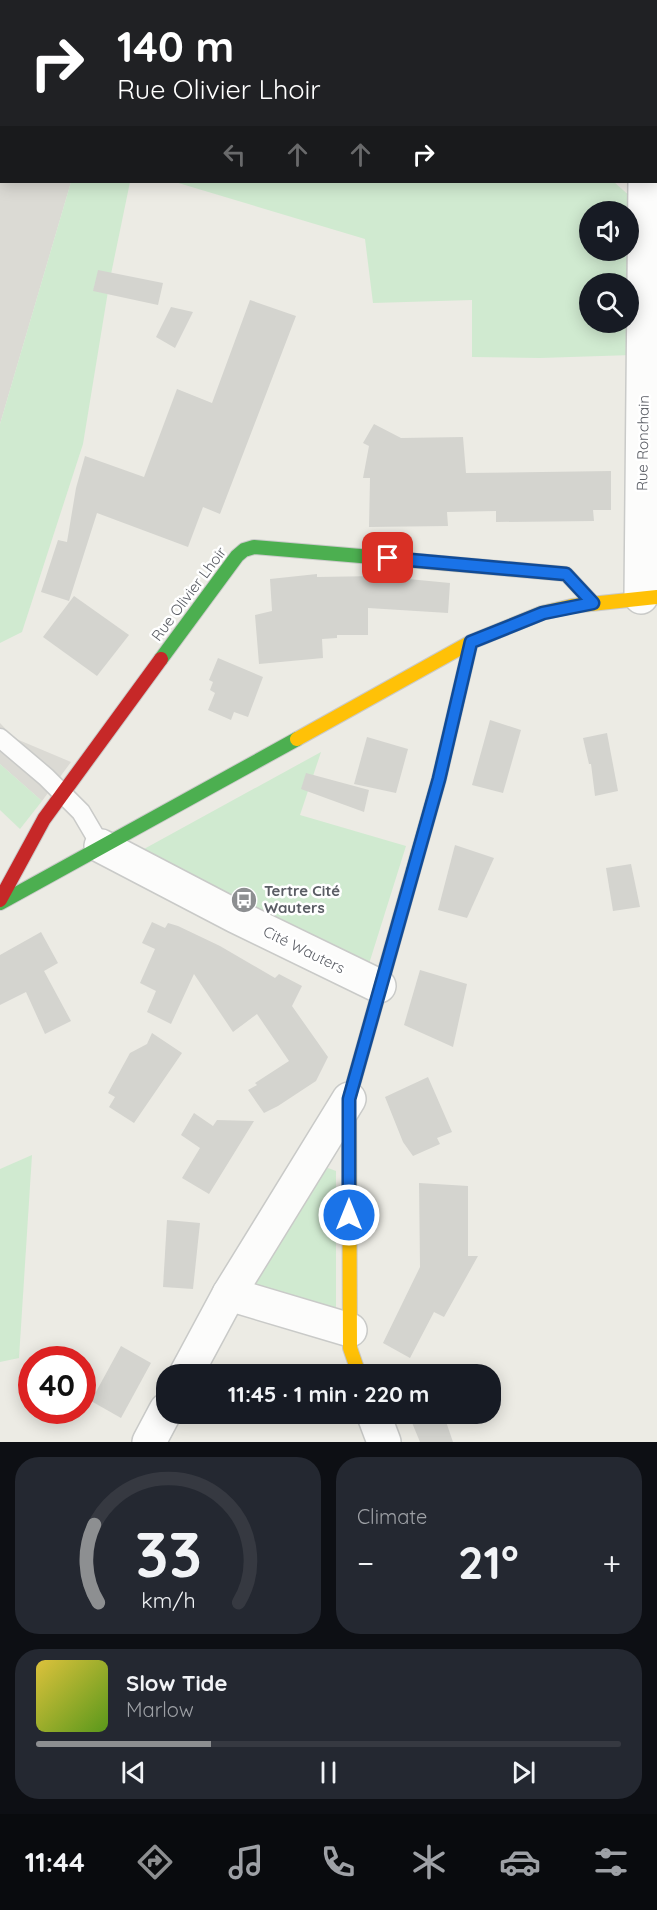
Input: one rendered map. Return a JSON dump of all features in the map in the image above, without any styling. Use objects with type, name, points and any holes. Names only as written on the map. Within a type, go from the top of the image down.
[{"type":"street","name":"Rue Ronchain","points":[[645,183],[649,597]]},
{"type":"street","name":"Rue Olivier Lhoir","points":[[0,901],[44,819],[237,556],[244,550],[255,547],[566,574],[593,603]]},
{"type":"street","name":"Rue Olivier Lhoir","points":[[0,901],[471,642],[543,613],[593,603],[649,597]]},
{"type":"street","points":[[356,1364],[350,1348],[349,1099],[439,779],[471,642]]},
{"type":"street","name":"Cité Wauters","points":[[101,846],[225,911],[379,986]]},
{"type":"street","points":[[192,1364],[230,1294],[349,1099]]},
{"type":"street","points":[[230,1294],[350,1330]]},
{"type":"street","points":[[149,1442],[159,1424]]},
{"type":"street","points":[[377,1424],[384,1442]]},
{"type":"lane","points":[[0,738],[63,793],[81,812],[101,846]]},
{"type":"shaded area","points":[[0,183],[71,183],[0,424]]},
{"type":"shaded area","points":[[0,723],[14,738],[71,762],[42,801],[0,764]]},
{"type":"green space","points":[[71,183],[130,183],[110,279],[83,444],[22,632],[0,643],[0,424]]},
{"type":"green space","points":[[178,183],[615,183],[632,198],[632,201],[579,201],[579,261],[632,261],[632,273],[579,273],[579,333],[632,333],[632,355],[540,358],[472,357],[472,300],[373,303],[365,239]]},
{"type":"green space","points":[[321,752],[300,815],[406,846],[368,967],[150,862],[144,849]]},
{"type":"green space","points":[[0,764],[42,801],[20,829],[0,810]]},
{"type":"green space","points":[[32,1155],[18,1358],[0,1362],[0,1169]]},
{"type":"green space","points":[[328,1168],[336,1171],[336,1315],[250,1283],[320,1170]]},
{"type":"building","points":[[98,270],[163,283],[158,305],[93,291]]},
{"type":"building","points":[[250,300],[296,316],[220,514],[203,507],[188,547],[97,513],[69,601],[41,592],[58,540],[67,542],[76,488],[85,456],[144,477],[177,389],[212,403]]},
{"type":"building","points":[[171,307],[193,312],[175,348],[156,337]]},
{"type":"building","points":[[374,424],[401,438],[463,437],[466,473],[611,471],[611,510],[593,510],[594,521],[496,522],[496,511],[447,512],[448,526],[369,527],[370,478],[363,478],[369,446],[363,443]]},
{"type":"building","points":[[317,574],[317,577],[377,576],[450,583],[448,613],[368,608],[368,635],[337,635],[337,638],[322,639],[323,658],[259,664],[255,615],[272,611],[270,579]]},
{"type":"building","points":[[74,596],[129,635],[97,676],[43,637]]},
{"type":"building","points":[[218,658],[263,677],[248,717],[234,712],[231,720],[208,710],[215,693],[210,690],[213,682],[209,680]]},
{"type":"building","points":[[490,720],[521,730],[503,793],[472,785]]},
{"type":"building","points":[[607,733],[618,791],[595,796],[591,764],[589,764],[583,738]]},
{"type":"building","points":[[367,737],[408,749],[396,793],[354,784]]},
{"type":"building","points":[[306,773],[369,790],[364,812],[301,789]]},
{"type":"building","points":[[455,845],[494,858],[467,918],[438,910]]},
{"type":"building","points":[[631,864],[640,907],[613,911],[606,868]]},
{"type":"building","points":[[152,922],[165,928],[168,923],[178,926],[220,946],[275,978],[279,974],[302,986],[292,1006],[328,1057],[316,1081],[264,1113],[248,1090],[289,1061],[257,1014],[233,1032],[194,974],[171,1024],[147,1012],[156,991],[140,983],[155,949],[142,943]]},
{"type":"building","points":[[41,932],[58,963],[44,971],[71,1021],[45,1034],[26,992],[0,1005],[0,955]]},
{"type":"building","points":[[420,970],[467,984],[453,1047],[404,1025]]},
{"type":"building","points":[[152,1033],[182,1053],[134,1123],[109,1107],[115,1097],[108,1093],[130,1053],[147,1044]]},
{"type":"building","points":[[428,1077],[452,1132],[437,1138],[440,1144],[413,1156],[403,1142],[385,1097]]},
{"type":"building","points":[[194,1113],[213,1126],[217,1120],[254,1121],[209,1194],[182,1178],[200,1148],[181,1135]]},
{"type":"building","points":[[419,1183],[468,1186],[468,1256],[478,1256],[444,1317],[434,1312],[410,1358],[383,1343],[420,1267]]},
{"type":"building","points":[[167,1220],[200,1223],[193,1289],[163,1287]]},
{"type":"building","points":[[121,1346],[151,1363],[121,1418],[96,1404],[96,1392]]},
{"type":"building","points":[[413,1424],[447,1424],[453,1442],[420,1442]]},
{"type":"traffic: fast","points":[[161,659],[237,556],[244,550],[254,547],[384,558]]},
{"type":"traffic: fast","points":[[413,871],[439,779],[471,642]]},
{"type":"traffic: fast","points":[[0,903],[297,739]]},
{"type":"traffic: slow","points":[[384,558],[566,574],[593,603]]},
{"type":"traffic: slow","points":[[297,739],[471,642],[542,613],[572,606],[657,597]]},
{"type":"traffic: slow","points":[[356,1364],[350,1348],[349,1099],[413,871]]},
{"type":"traffic: jam","points":[[0,900],[44,819],[161,659]]},
{"type":"place","name":"Tertre Cité Wauters","points":[[244,900]]},
{"type":"route","points":[[349,1215],[349,1099],[439,779],[471,642],[543,613],[593,603],[566,574],[388,558]]}]
